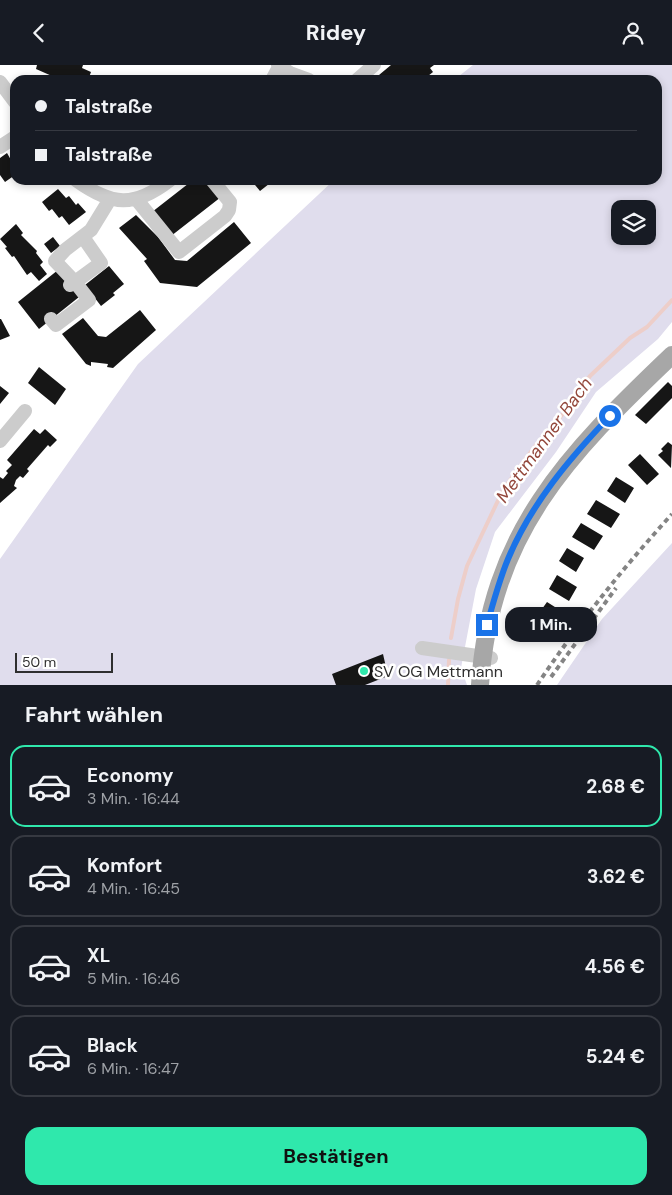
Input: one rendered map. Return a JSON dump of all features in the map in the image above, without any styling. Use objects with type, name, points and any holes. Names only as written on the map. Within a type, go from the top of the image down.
[{"type":"main road","points":[[480,685],[487,658],[487,625],[498,585],[521,531],[535,507],[581,446],[672,355]]},
{"type":"street","points":[[363,75],[374,65]]},
{"type":"street","points":[[280,66],[296,75]]},
{"type":"street","points":[[0,82],[10,96]]},
{"type":"street","points":[[83,185],[93,192],[110,199],[137,200],[163,185]]},
{"type":"street","points":[[137,200],[179,252],[225,216],[229,210],[230,202],[216,185]]},
{"type":"street","points":[[51,319],[56,325],[89,300],[72,284],[56,261],[66,250],[91,230],[110,199]]},
{"type":"street","points":[[72,284],[101,263],[83,237]]},
{"type":"street","points":[[0,441],[25,411]]},
{"type":"street","points":[[422,648],[487,658]]},
{"type":"shaded area","points":[[473,65],[672,65],[672,322],[658,339],[596,392],[556,452],[495,532],[476,589],[461,668],[467,685],[0,685],[0,559],[138,364],[329,185],[662,185],[662,75],[460,75]]},
{"type":"shaded area","points":[[672,543],[672,685],[557,685],[602,619]]},
{"type":"building","points":[[37,65],[83,65],[82,68],[91,72],[90,75],[50,75],[36,69]]},
{"type":"building","points":[[391,65],[434,65],[430,68],[433,72],[429,75],[379,75]]},
{"type":"building","points":[[7,153],[10,158],[10,178],[5,182],[0,175],[0,158]]},
{"type":"building","points":[[187,185],[211,185],[221,197],[171,236],[152,212]]},
{"type":"building","points":[[255,185],[268,185],[260,191]]},
{"type":"building","points":[[58,189],[66,198],[69,196],[76,205],[78,203],[86,212],[69,225],[62,216],[59,218],[52,209],[49,211],[42,202]]},
{"type":"building","points":[[136,215],[158,237],[175,260],[187,261],[234,222],[251,243],[197,287],[160,283],[144,261],[147,259],[119,228]]},
{"type":"building","points":[[16,224],[23,233],[21,235],[37,251],[36,253],[43,262],[40,265],[47,274],[39,281],[31,272],[27,275],[0,239]]},
{"type":"building","points":[[53,237],[60,246],[51,253],[44,244]]},
{"type":"building","points":[[109,266],[124,284],[113,293],[115,295],[101,306],[85,285]]},
{"type":"building","points":[[58,270],[79,297],[39,329],[18,302]]},
{"type":"building","points":[[140,310],[156,330],[113,368],[107,367],[108,364],[91,362],[91,366],[86,364],[62,334],[83,318],[98,336],[106,337]]},
{"type":"building","points":[[0,319],[10,336],[0,340]]},
{"type":"building","points":[[39,367],[66,389],[55,405],[28,383]]},
{"type":"building","points":[[668,382],[672,386],[672,398],[646,424],[635,415]]},
{"type":"building","points":[[0,386],[9,393],[0,404]]},
{"type":"building","points":[[34,429],[40,434],[45,429],[57,440],[50,447],[48,445],[27,469],[29,471],[23,478],[20,476],[16,480],[14,486],[17,488],[0,503],[0,477],[3,479],[8,473],[6,471],[12,465],[7,460]]},
{"type":"building","points":[[668,442],[672,445],[671,468],[658,455],[663,451],[661,449]]},
{"type":"building","points":[[640,454],[659,474],[647,485],[628,465]]},
{"type":"building","points":[[616,477],[634,488],[625,503],[607,491]]},
{"type":"building","points":[[596,500],[620,514],[611,528],[587,514]]},
{"type":"building","points":[[581,523],[603,536],[594,550],[572,537]]},
{"type":"building","points":[[567,548],[584,558],[576,572],[559,561]]},
{"type":"building","points":[[557,575],[577,587],[569,601],[549,589]]},
{"type":"building","points":[[547,602],[566,614],[557,629],[537,616]]},
{"type":"building","name":"SV OG Mettmann","points":[[383,654],[388,676],[365,685],[336,685],[332,674]]},
{"type":"waterway","name":"Mettmanner Bach","points":[[451,638],[458,599],[467,566],[503,490],[536,445],[568,408],[590,376],[630,338],[647,327],[672,300]]},
{"type":"waterway","name":"Mettmanner Bach","points":[[448,685],[449,660]]},
{"type":"railway","points":[[537,685],[601,597],[672,514]]},
{"type":"railway","points":[[551,677],[616,588]]},
{"type":"place","name":"SV OG Mettmann","points":[[364,671]]},
{"type":"route","points":[[487,625],[498,585],[508,559],[535,507],[581,446],[610,416]]}]
